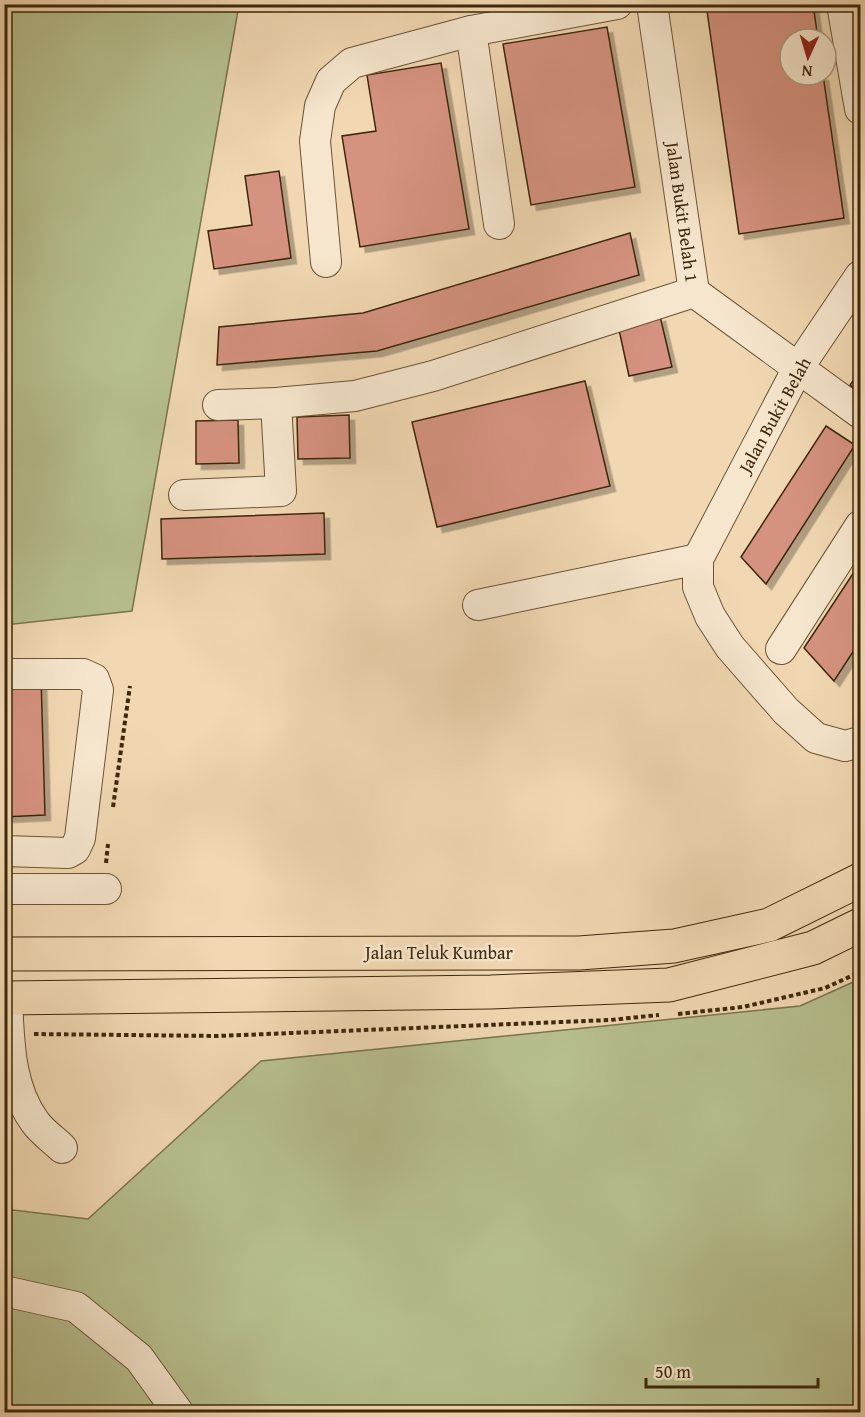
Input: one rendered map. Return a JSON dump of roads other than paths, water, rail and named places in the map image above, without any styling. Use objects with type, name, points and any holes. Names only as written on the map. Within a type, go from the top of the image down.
[{"type":"highway","name":"Jalan Teluk Kumbar","points":[[4,954],[579,953],[674,946],[769,926],[861,880]]},
{"type":"highway","points":[[6,998],[491,992],[669,984],[813,948],[861,925]]},
{"type":"street","points":[[327,262],[315,141],[320,106],[331,81],[352,63],[471,31],[617,4]]},
{"type":"street","name":"Jalan Bukit Belah 1","points":[[652,4],[694,292],[861,413]]},
{"type":"street","points":[[842,4],[861,109]]},
{"type":"street","points":[[471,31],[499,224]]},
{"type":"street","name":"Jalan Bukit Belah","points":[[698,559],[798,368],[861,276]]},
{"type":"street","points":[[218,405],[276,403],[355,396],[433,376],[694,292]]},
{"type":"street","points":[[184,495],[281,491],[276,403]]},
{"type":"street","points":[[781,649],[861,526]]},
{"type":"street","points":[[478,605],[698,559],[698,587],[710,616],[730,647],[786,711],[816,738],[853,744]]},
{"type":"street","points":[[4,674],[82,674],[94,679],[98,690],[80,838],[75,849],[68,853],[4,851]]},
{"type":"street","points":[[4,889],[106,889]]},
{"type":"street","points":[[6,998],[9,1056],[22,1098],[36,1123],[63,1148]]},
{"type":"street","points":[[4,1291],[76,1307],[139,1358],[178,1413]]}]
